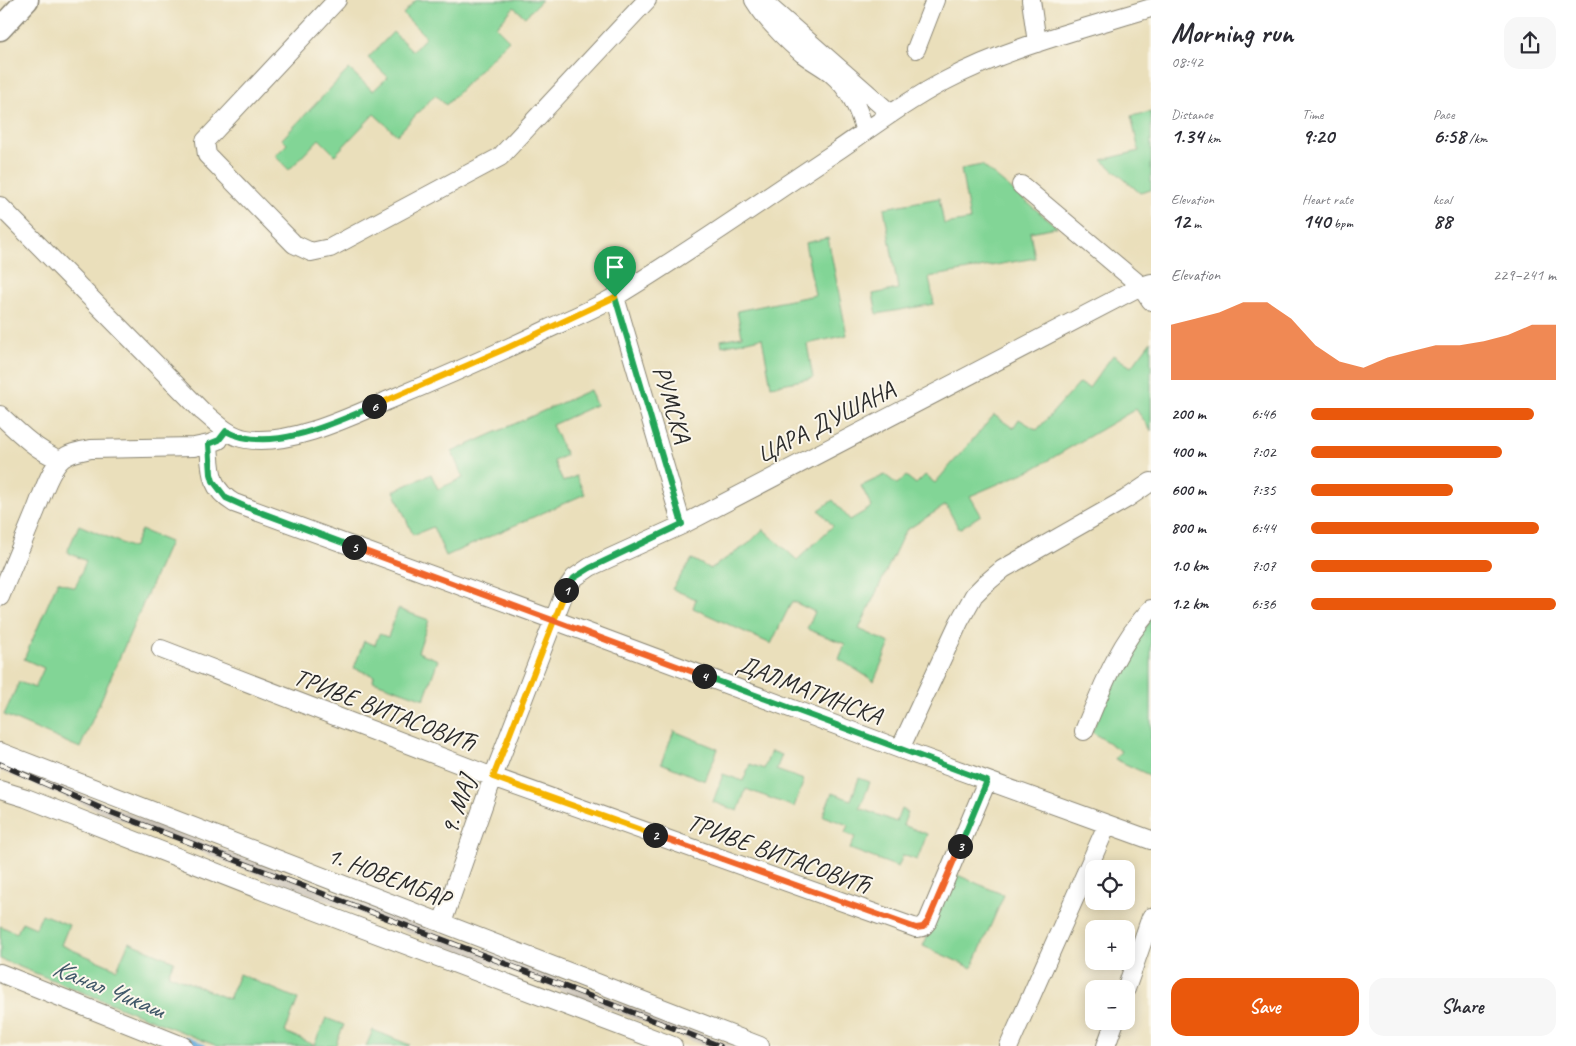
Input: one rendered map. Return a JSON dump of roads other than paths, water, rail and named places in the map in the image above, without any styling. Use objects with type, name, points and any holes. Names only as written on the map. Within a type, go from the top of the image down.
[{"type":"main road","points":[[0,29],[27,0]]},
{"type":"street","points":[[337,0],[205,141],[207,155],[294,244],[311,252],[330,248],[500,157],[647,0]]},
{"type":"street","points":[[754,0],[768,20],[792,44],[831,73],[845,87],[860,114],[865,132]]},
{"type":"street","points":[[762,0],[891,114]]},
{"type":"street","points":[[916,49],[935,0]]},
{"type":"street","points":[[1031,0],[1037,43]]},
{"type":"street","points":[[0,206],[202,410],[226,431],[236,437],[276,439],[301,434],[424,386],[615,297],[942,82],[973,67],[1037,43],[1151,8]]},
{"type":"street","points":[[1020,185],[1148,290]]},
{"type":"street","name":"ЦАРА ДУШАНА","points":[[554,620],[565,591],[574,578],[590,568],[682,524],[1148,290]]},
{"type":"street","name":"РУМСКА","points":[[615,297],[682,524]]},
{"type":"street","points":[[0,416],[34,446],[45,454],[60,460]]},
{"type":"street","points":[[0,597],[53,470],[65,456],[92,449],[194,447],[219,440],[226,431]]},
{"type":"street","name":"ДАЛМАТИНСКА","points":[[209,444],[213,481],[222,494],[234,503],[1151,840]]},
{"type":"street","points":[[900,749],[959,622],[974,595],[1003,570],[1126,499],[1151,482]]},
{"type":"street","points":[[1084,731],[1108,673],[1122,646],[1151,609]]},
{"type":"street","name":"9. МАЈ","points":[[442,923],[493,777],[554,620]]},
{"type":"street","name":"ТРИВЕ ВИТАСОВИЋ","points":[[161,649],[493,777],[916,928],[923,927],[928,921],[987,781]]},
{"type":"street","name":"1. НОВЕМБАР","points":[[0,752],[760,1046]]},
{"type":"street","points":[[0,790],[26,798],[274,896],[673,1046]]},
{"type":"street","points":[[1008,1046],[1107,825]]},
{"type":"street","points":[[1129,980],[1151,917]]},
{"type":"street","points":[[0,973],[182,1046]]},
{"type":"street","points":[[1106,1046],[1112,1030]]},
{"type":"waterway","name":"Канал Чикаш","points":[[185,1038],[204,1046]]},
{"type":"railway","points":[[0,764],[105,810],[720,1046]]}]
